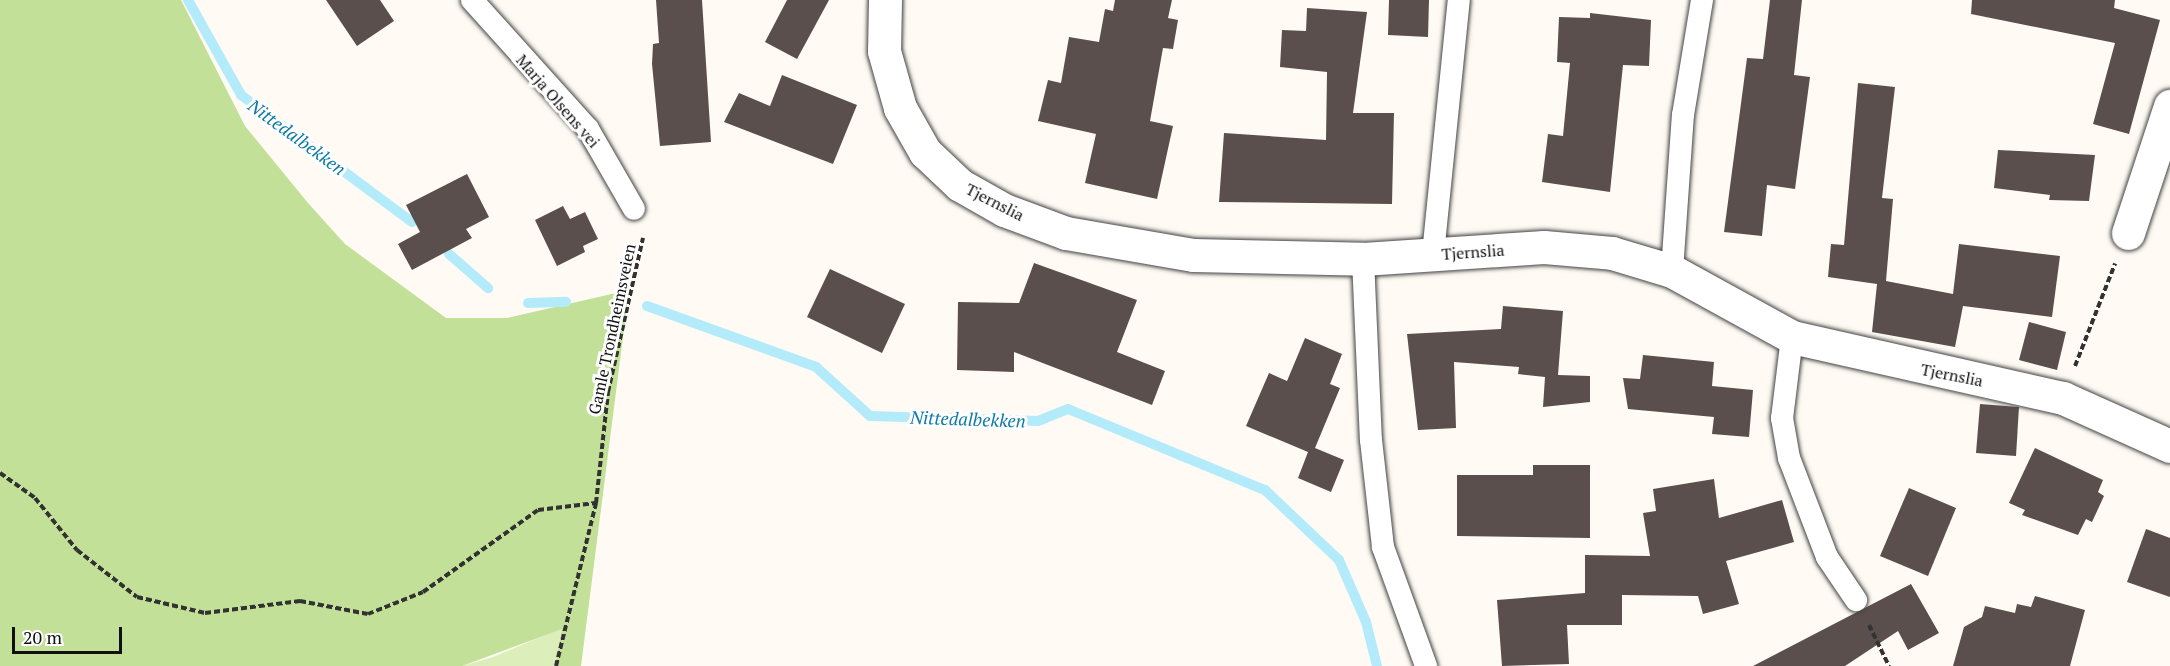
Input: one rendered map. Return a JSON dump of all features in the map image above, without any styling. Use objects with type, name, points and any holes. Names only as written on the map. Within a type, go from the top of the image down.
[{"type":"street","name":"Tjernslia","points":[[885,0],[884,51],[900,108],[926,152],[960,184],[1004,210],[1066,233],[1192,255],[1363,259],[1544,248],[1612,253],[1672,271],[1792,337],[2063,398],[2170,446]]},
{"type":"street","points":[[2128,233],[2170,106]]},
{"type":"lane","name":"Marja Olsens vei","points":[[472,0],[588,129],[634,208]]},
{"type":"lane","points":[[1433,254],[1460,0]]},
{"type":"lane","points":[[1672,271],[1683,115],[1702,0]]},
{"type":"lane","points":[[1363,259],[1371,440],[1383,547],[1426,666]]},
{"type":"lane","points":[[1792,337],[1782,418],[1789,458],[1827,557],[1856,600]]},
{"type":"path","name":"Gamle Trondheimsveien","points":[[556,666],[596,503],[608,392],[643,239],[634,208]]},
{"type":"path","points":[[2063,398],[2128,233]]},
{"type":"path","points":[[0,473],[35,498],[77,550],[137,597],[205,614],[300,601],[368,614],[423,592],[538,510],[596,503]]},
{"type":"path","points":[[1856,600],[1889,666]]},
{"type":"green space","points":[[0,0],[181,0],[245,126],[308,203],[345,244],[446,318],[507,318],[629,290],[581,666],[555,666],[562,629],[462,666],[0,666]]},
{"type":"green space","points":[[562,628],[555,666],[462,666],[493,657]]},
{"type":"building","points":[[326,0],[380,0],[394,21],[357,46]]},
{"type":"building","points":[[656,0],[702,0],[711,142],[660,146],[652,64],[653,44],[659,43]]},
{"type":"building","points":[[787,0],[829,0],[797,59],[765,42]]},
{"type":"building","points":[[1115,0],[1172,0],[1168,18],[1178,20],[1173,49],[1163,48],[1150,121],[1173,126],[1157,199],[1085,183],[1096,134],[1038,121],[1048,80],[1061,83],[1069,37],[1099,42],[1105,9],[1113,11]]},
{"type":"building","points":[[1389,0],[1429,0],[1428,37],[1388,35]]},
{"type":"building","points":[[1770,0],[1802,0],[1794,75],[1810,77],[1795,189],[1767,185],[1762,236],[1724,232],[1747,58],[1763,59]]},
{"type":"building","points":[[1972,0],[2115,0],[2114,8],[2160,20],[2129,134],[2093,124],[2115,43],[1971,14]]},
{"type":"building","points":[[1307,8],[1367,12],[1353,113],[1394,113],[1392,204],[1219,202],[1224,133],[1326,140],[1327,72],[1280,67],[1282,30],[1306,31]]},
{"type":"building","points":[[1590,13],[1651,20],[1649,66],[1623,65],[1610,192],[1542,182],[1548,134],[1563,136],[1570,63],[1557,62],[1559,17],[1590,18]]},
{"type":"building","points":[[782,75],[857,105],[833,164],[724,122],[739,93],[770,106]]},
{"type":"building","points":[[1858,83],[1895,87],[1882,198],[1893,199],[1886,281],[1953,294],[1959,244],[2060,256],[2052,317],[1963,306],[1955,347],[1872,332],[1877,284],[1828,277],[1831,244],[1844,245]]},
{"type":"building","points":[[1998,150],[2095,155],[2089,201],[2049,200],[2050,195],[1994,188]]},
{"type":"building","points":[[467,174],[489,217],[466,229],[472,238],[412,270],[398,244],[420,232],[406,205]]},
{"type":"building","points":[[563,206],[570,219],[585,212],[598,239],[583,246],[585,252],[557,266],[535,220]]},
{"type":"building","points":[[1034,263],[1137,300],[1117,352],[1165,371],[1152,405],[1014,352],[1014,372],[957,370],[958,302],[1019,303]]},
{"type":"building","points":[[830,269],[905,304],[882,353],[807,317]]},
{"type":"building","points":[[1503,306],[1563,311],[1558,375],[1590,376],[1590,402],[1543,407],[1545,377],[1518,374],[1519,367],[1454,362],[1456,428],[1418,430],[1407,334],[1501,329]]},
{"type":"building","points":[[2029,322],[2066,332],[2057,370],[2019,360]]},
{"type":"building","points":[[1305,338],[1342,354],[1330,384],[1340,388],[1315,448],[1344,460],[1331,492],[1298,478],[1308,452],[1246,426],[1269,373],[1287,381]]},
{"type":"building","points":[[1643,355],[1714,362],[1712,386],[1753,390],[1749,437],[1712,434],[1714,417],[1628,409],[1623,378],[1640,379]]},
{"type":"building","points":[[1980,404],[2019,407],[2016,456],[1976,453]]},
{"type":"building","points":[[2035,448],[2103,480],[2098,492],[2104,496],[2092,522],[2086,519],[2078,535],[2022,515],[2025,510],[2009,503]]},
{"type":"building","points":[[1533,465],[1590,465],[1590,538],[1457,536],[1457,475],[1533,475]]},
{"type":"building","points":[[1714,479],[1719,518],[1782,500],[1794,542],[1726,561],[1739,604],[1703,614],[1698,596],[1622,595],[1622,625],[1567,625],[1569,664],[1502,666],[1497,600],[1585,593],[1585,555],[1650,556],[1643,513],[1656,511],[1653,489]]},
{"type":"building","points":[[1909,488],[1956,508],[1928,576],[1880,556]]},
{"type":"building","points":[[2146,529],[2170,538],[2170,597],[2127,582]]},
{"type":"building","points":[[1911,584],[1939,633],[1908,650],[1898,631],[1845,666],[1753,666]]},
{"type":"building","points":[[2035,596],[2085,610],[2070,666],[1953,666],[1964,627],[1982,617],[1985,606],[2015,613],[2017,604],[2031,607]]},
{"type":"waterway","name":"Nittedalbekken","points":[[188,0],[241,95],[412,222]]},
{"type":"waterway","points":[[449,254],[488,288]]},
{"type":"waterway","name":"Nittedalbekken","points":[[528,303],[566,302]]},
{"type":"waterway","name":"Nittedalbekken","points":[[647,306],[816,367],[870,416],[1038,421],[1068,409],[1265,490],[1339,560],[1366,622],[1377,666]]}]
